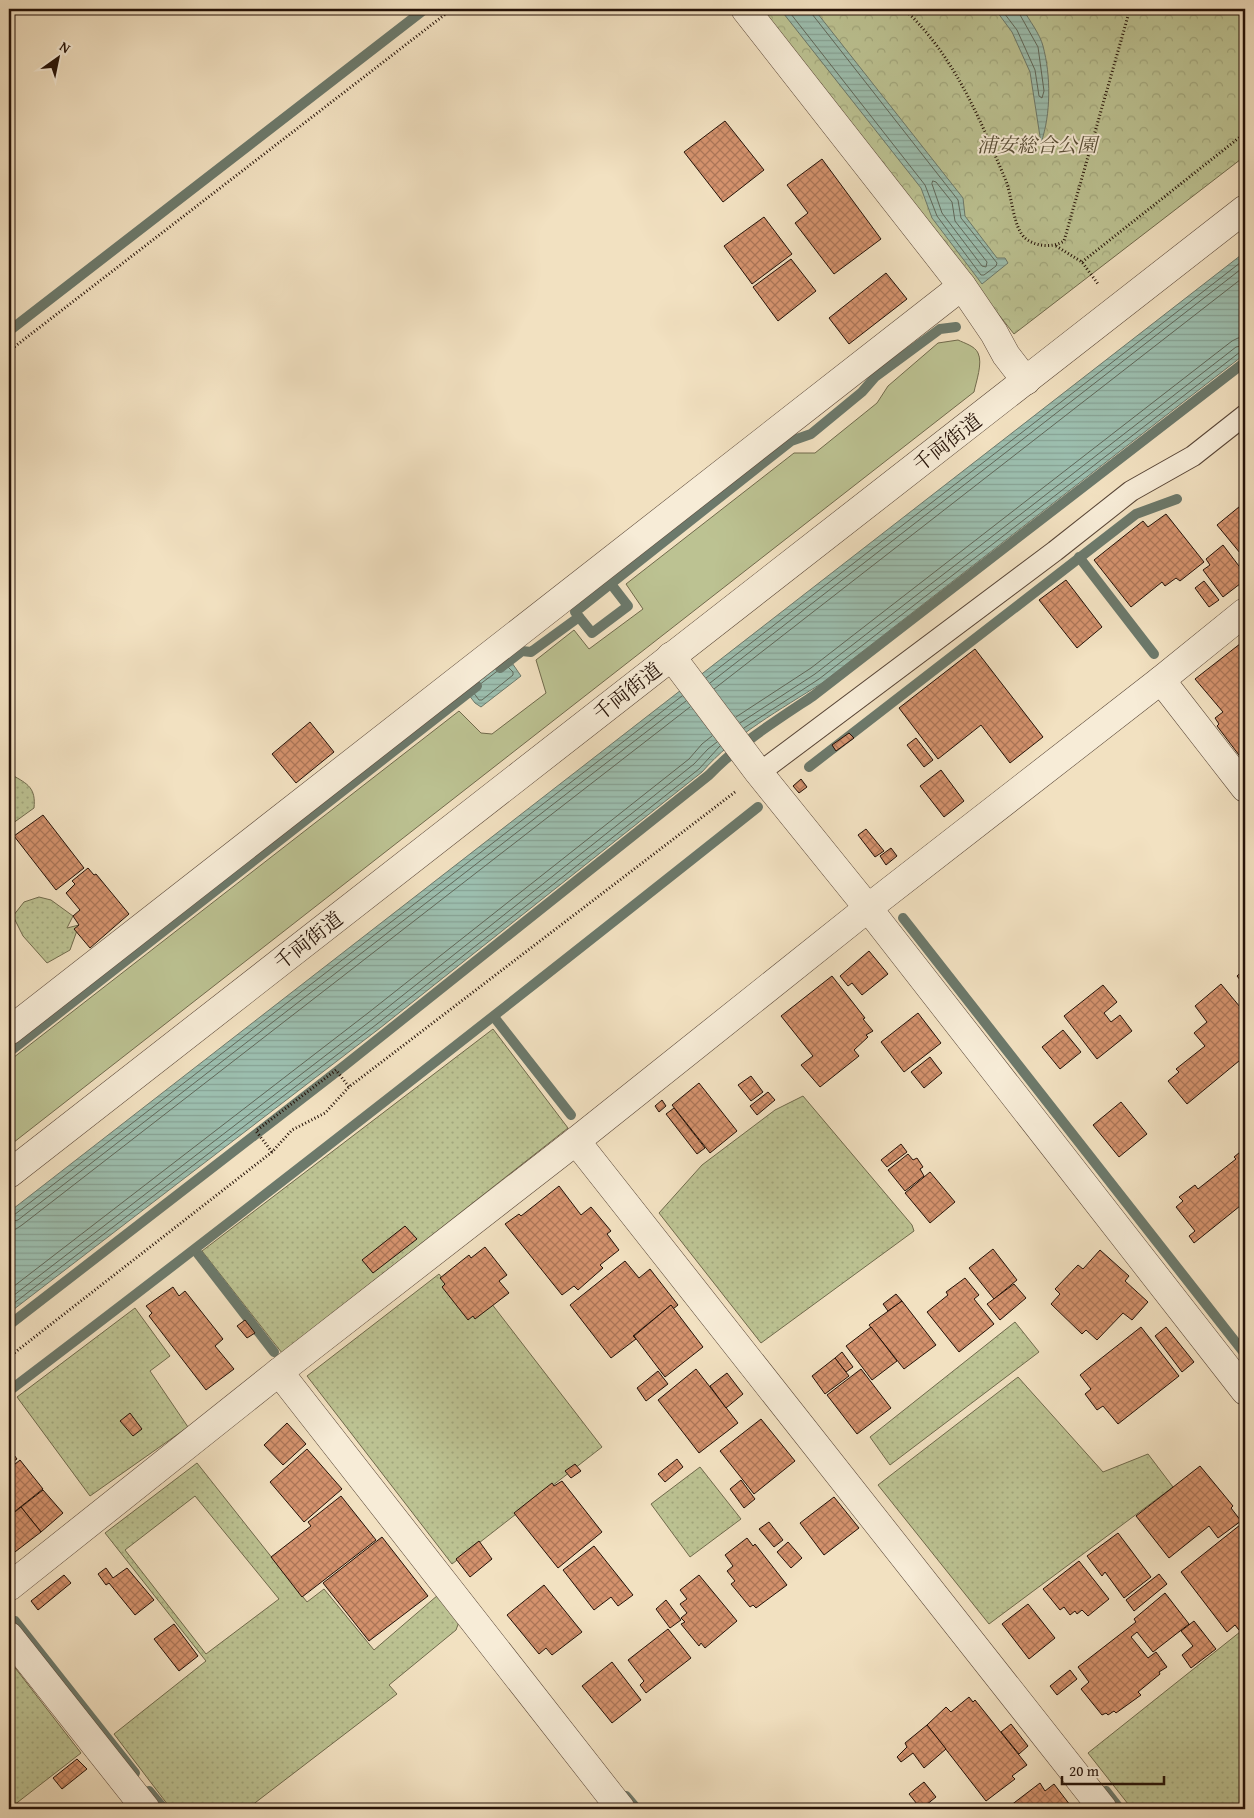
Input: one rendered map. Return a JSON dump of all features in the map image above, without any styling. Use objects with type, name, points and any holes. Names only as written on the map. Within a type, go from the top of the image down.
[{"type":"street","points":[[745,9],[962,286],[994,333],[1006,355],[1026,381]]},
{"type":"street","name":"千両街道","points":[[9,1174],[679,666],[1026,381],[1245,209]]},
{"type":"street","points":[[9,1031],[962,286]]},
{"type":"street","points":[[9,1586],[1245,612]]},
{"type":"street","points":[[679,666],[753,766],[868,908],[1245,1391]]},
{"type":"street","points":[[1161,680],[1245,788]]},
{"type":"street","points":[[576,1141],[1103,1809]]},
{"type":"street","points":[[279,1372],[621,1809]]},
{"type":"street","points":[[9,1636],[146,1809]]},
{"type":"lane","points":[[753,766],[1055,551],[1131,491],[1193,456],[1245,415]]},
{"type":"path","points":[[9,352],[452,9]]},
{"type":"path","points":[[904,9],[922,26],[950,64],[966,93],[1007,183],[1020,231],[1025,238],[1047,246],[1056,246],[1082,262],[1098,284]]},
{"type":"path","points":[[1056,246],[1064,241],[1130,9]]},
{"type":"path","points":[[1082,262],[1245,133]]},
{"type":"path","points":[[9,1357],[272,1152],[292,1130],[326,1113],[349,1087],[753,766]]},
{"type":"path","points":[[272,1152],[256,1131],[263,1125],[336,1070],[349,1087]]},
{"type":"green space","name":"浦安総合公園","points":[[757,9],[1245,9],[1245,156],[1014,334]]},
{"type":"green space","points":[[958,340],[974,348],[978,353],[979,367],[974,392],[9,1146],[9,1061],[459,711],[481,733],[492,734],[546,693],[536,660],[574,630],[589,649],[643,609],[626,584],[794,453],[815,453],[877,403],[888,386],[938,343]]},
{"type":"green space","points":[[12,775],[30,787],[34,796],[34,808],[9,826],[9,777]]},
{"type":"green space","points":[[39,897],[51,900],[73,916],[67,928],[79,925],[70,950],[47,963],[23,936],[13,916],[24,902]]},
{"type":"green space","points":[[493,1029],[568,1128],[282,1353],[202,1251]]},
{"type":"green space","points":[[803,1096],[912,1225],[914,1231],[761,1343],[659,1213],[702,1165],[775,1110]]},
{"type":"green space","points":[[439,1274],[472,1317],[491,1303],[602,1447],[452,1564],[307,1376]]},
{"type":"green space","points":[[135,1308],[170,1356],[150,1371],[188,1427],[90,1496],[17,1397]]},
{"type":"green space","points":[[1015,1322],[1039,1352],[890,1465],[870,1437]]},
{"type":"green space","points":[[1018,1377],[1103,1472],[1148,1454],[1173,1487],[989,1624],[878,1485]]},
{"type":"green space","points":[[197,1463],[307,1602],[324,1589],[374,1650],[438,1595],[459,1622],[456,1630],[389,1685],[397,1694],[247,1809],[171,1809],[114,1734],[206,1661],[105,1533]],"holes":[[[195,1496],[279,1599],[206,1654],[125,1550]]]},
{"type":"green space","points":[[700,1467],[741,1519],[690,1557],[651,1504]]},
{"type":"green space","points":[[1245,1628],[1245,1809],[1132,1809],[1088,1753]]},
{"type":"green space","points":[[9,1660],[81,1753],[9,1809]]},
{"type":"water","points":[[780,9],[814,9],[963,198],[965,216],[997,258],[1005,258],[1008,263],[982,284],[932,218],[921,188]]},
{"type":"water","points":[[995,9],[1023,9],[1042,41],[1046,58],[1049,95],[1047,120],[1041,143],[1030,72],[1012,32]]},
{"type":"water","points":[[1245,252],[1245,354],[822,683],[743,734],[702,772],[380,1028],[9,1313],[9,1212]]},
{"type":"water","points":[[508,657],[521,676],[481,707],[475,703],[465,690]]},
{"type":"building","points":[[725,121],[764,170],[723,202],[684,152]]},
{"type":"building","points":[[822,159],[881,239],[834,274],[795,223],[808,213],[787,185]]},
{"type":"building","points":[[764,217],[792,254],[752,284],[724,246]]},
{"type":"building","points":[[791,259],[816,291],[778,321],[753,287]]},
{"type":"building","points":[[886,273],[907,299],[849,344],[829,318]]},
{"type":"building","points":[[1245,502],[1245,559],[1217,525]]},
{"type":"building","points":[[1166,514],[1204,562],[1180,581],[1176,578],[1165,586],[1162,582],[1131,607],[1094,560],[1143,521],[1148,527]]},
{"type":"building","points":[[1223,545],[1245,574],[1245,580],[1223,597],[1203,570],[1210,565],[1206,559]]},
{"type":"building","points":[[1066,580],[1102,627],[1077,648],[1039,600]]},
{"type":"building","points":[[1204,581],[1219,600],[1209,607],[1195,588]]},
{"type":"building","points":[[1245,640],[1245,763],[1217,726],[1219,724],[1215,718],[1223,712],[1195,679]]},
{"type":"building","points":[[975,649],[1043,737],[1010,763],[981,725],[938,759],[899,708]]},
{"type":"building","points":[[310,722],[334,752],[296,783],[272,754]]},
{"type":"building","points":[[849,733],[854,738],[836,751],[832,745]]},
{"type":"building","points":[[916,738],[933,760],[924,767],[907,745]]},
{"type":"building","points":[[941,770],[964,801],[944,817],[920,786]]},
{"type":"building","points":[[801,779],[807,787],[799,793],[793,786]]},
{"type":"building","points":[[43,815],[84,868],[56,890],[14,836]]},
{"type":"building","points":[[866,829],[884,851],[875,857],[858,835]]},
{"type":"building","points":[[891,848],[897,856],[886,865],[880,856]]},
{"type":"building","points":[[88,868],[94,875],[96,874],[129,914],[90,948],[74,929],[79,925],[73,916],[80,910],[66,893],[75,884],[72,881]]},
{"type":"building","points":[[869,951],[888,974],[862,995],[852,983],[848,986],[840,976]]},
{"type":"building","points":[[1245,969],[1245,986],[1237,976]]},
{"type":"building","points":[[832,976],[873,1031],[866,1035],[868,1037],[854,1050],[859,1056],[820,1087],[801,1065],[813,1056],[781,1016]]},
{"type":"building","points":[[1221,984],[1245,1013],[1245,1056],[1187,1104],[1168,1081],[1179,1072],[1176,1069],[1205,1046],[1194,1033],[1207,1022],[1195,1006]]},
{"type":"building","points":[[1103,985],[1117,1002],[1104,1013],[1111,1022],[1120,1015],[1132,1031],[1097,1059],[1064,1016]]},
{"type":"building","points":[[918,1013],[941,1043],[904,1072],[881,1042]]},
{"type":"building","points":[[1063,1030],[1081,1052],[1060,1069],[1042,1047]]},
{"type":"building","points":[[930,1057],[942,1073],[924,1088],[911,1072]]},
{"type":"building","points":[[751,1076],[763,1092],[751,1101],[738,1085]]},
{"type":"building","points":[[699,1083],[737,1131],[710,1153],[672,1105]]},
{"type":"building","points":[[768,1092],[775,1100],[757,1115],[750,1106]]},
{"type":"building","points":[[662,1100],[666,1106],[659,1112],[655,1106]]},
{"type":"building","points":[[1121,1102],[1147,1134],[1119,1157],[1093,1125]]},
{"type":"building","points":[[674,1108],[705,1148],[697,1154],[666,1114]]},
{"type":"building","points":[[901,1144],[907,1152],[887,1167],[881,1160]]},
{"type":"building","points":[[1245,1148],[1245,1202],[1194,1243],[1189,1236],[1195,1231],[1176,1207],[1183,1201],[1179,1197],[1195,1185],[1198,1189],[1236,1159],[1234,1157]]},
{"type":"building","points":[[908,1154],[913,1160],[917,1158],[923,1167],[920,1169],[924,1176],[905,1191],[888,1170]]},
{"type":"building","points":[[930,1172],[955,1202],[930,1223],[905,1193]]},
{"type":"building","points":[[559,1186],[581,1215],[591,1207],[611,1231],[607,1234],[619,1250],[600,1265],[603,1268],[578,1290],[574,1286],[562,1295],[505,1224],[519,1214],[521,1216]]},
{"type":"building","points":[[405,1226],[417,1239],[373,1273],[362,1260]]},
{"type":"building","points":[[485,1247],[507,1275],[499,1281],[509,1293],[475,1319],[473,1316],[468,1320],[442,1287],[445,1284],[440,1278],[469,1255],[471,1258]]},
{"type":"building","points":[[993,1249],[1017,1280],[994,1299],[969,1268]]},
{"type":"building","points":[[1100,1250],[1129,1276],[1125,1281],[1148,1302],[1132,1320],[1123,1313],[1097,1340],[1086,1330],[1082,1334],[1051,1304],[1060,1294],[1055,1289],[1078,1265],[1083,1269]]},
{"type":"building","points":[[625,1261],[639,1278],[650,1269],[678,1305],[673,1309],[671,1305],[633,1336],[636,1339],[611,1358],[570,1305]]},
{"type":"building","points":[[965,1278],[979,1295],[974,1299],[994,1324],[959,1352],[927,1312],[948,1295],[946,1292]]},
{"type":"building","points":[[1014,1284],[1026,1298],[1000,1320],[987,1304]]},
{"type":"building","points":[[173,1287],[179,1296],[185,1291],[223,1339],[215,1346],[234,1369],[206,1390],[149,1316],[152,1313],[146,1306]]},
{"type":"building","points":[[896,1294],[902,1301],[888,1311],[883,1304]]},
{"type":"building","points":[[902,1301],[936,1345],[904,1369],[869,1325]]},
{"type":"building","points":[[671,1305],[703,1347],[665,1377],[634,1336]]},
{"type":"building","points":[[245,1320],[255,1333],[247,1338],[237,1326]]},
{"type":"building","points":[[871,1327],[897,1361],[872,1380],[846,1346]]},
{"type":"building","points":[[1141,1327],[1179,1376],[1118,1424],[1103,1406],[1097,1410],[1085,1394],[1091,1389],[1080,1375]]},
{"type":"building","points":[[1166,1327],[1194,1362],[1182,1372],[1155,1336]]},
{"type":"building","points":[[842,1352],[853,1367],[846,1372],[835,1358]]},
{"type":"building","points":[[835,1358],[849,1376],[825,1394],[812,1376]]},
{"type":"building","points":[[696,1369],[738,1423],[699,1453],[658,1400]]},
{"type":"building","points":[[861,1369],[891,1408],[857,1434],[827,1395]]},
{"type":"building","points":[[658,1371],[668,1384],[646,1401],[637,1388]]},
{"type":"building","points":[[727,1373],[743,1394],[726,1408],[710,1386]]},
{"type":"building","points":[[130,1413],[142,1429],[133,1436],[120,1421]]},
{"type":"building","points":[[761,1419],[795,1461],[754,1494],[720,1451]]},
{"type":"building","points":[[287,1423],[306,1444],[283,1465],[264,1445]]},
{"type":"building","points":[[9,1448],[17,1459],[9,1464]]},
{"type":"building","points":[[307,1449],[342,1489],[304,1522],[270,1482]]},
{"type":"building","points":[[677,1459],[683,1467],[665,1482],[658,1474]]},
{"type":"building","points":[[20,1460],[43,1489],[9,1516],[9,1469]]},
{"type":"building","points":[[575,1464],[581,1471],[571,1478],[565,1471]]},
{"type":"building","points":[[1200,1466],[1233,1506],[1231,1508],[1241,1521],[1218,1538],[1209,1526],[1169,1558],[1136,1516]]},
{"type":"building","points":[[741,1480],[755,1499],[744,1508],[730,1489]]},
{"type":"building","points":[[562,1481],[602,1532],[558,1568],[514,1513],[552,1483],[554,1486]]},
{"type":"building","points":[[43,1490],[63,1513],[41,1532],[21,1507]]},
{"type":"building","points":[[341,1496],[376,1540],[302,1597],[271,1557],[311,1526],[308,1522]]},
{"type":"building","points":[[834,1497],[859,1528],[824,1555],[800,1523]]},
{"type":"building","points":[[21,1507],[41,1532],[11,1555],[9,1552],[9,1517]]},
{"type":"building","points":[[1245,1521],[1245,1626],[1239,1630],[1235,1625],[1227,1632],[1181,1572]]},
{"type":"building","points":[[769,1522],[783,1540],[774,1547],[759,1529]]},
{"type":"building","points":[[1118,1533],[1151,1577],[1124,1598],[1105,1572],[1102,1576],[1087,1556]]},
{"type":"building","points":[[382,1537],[428,1596],[369,1641],[323,1583]]},
{"type":"building","points":[[747,1538],[753,1546],[755,1544],[787,1585],[756,1608],[753,1605],[750,1607],[731,1584],[735,1581],[727,1571],[733,1566],[725,1555]]},
{"type":"building","points":[[479,1541],[492,1559],[470,1577],[456,1559]]},
{"type":"building","points":[[788,1542],[802,1558],[791,1568],[777,1552]]},
{"type":"building","points":[[594,1546],[633,1595],[618,1606],[611,1597],[594,1610],[563,1570]]},
{"type":"building","points":[[1079,1561],[1109,1599],[1088,1616],[1082,1610],[1077,1614],[1075,1611],[1070,1615],[1064,1607],[1060,1610],[1043,1589]]},
{"type":"building","points":[[106,1568],[113,1578],[127,1568],[154,1600],[135,1615],[109,1583],[106,1585],[98,1574]]},
{"type":"building","points":[[1159,1574],[1167,1584],[1134,1611],[1126,1600]]},
{"type":"building","points":[[64,1575],[71,1583],[38,1610],[31,1601]]},
{"type":"building","points":[[699,1575],[737,1621],[705,1648],[701,1643],[699,1646],[681,1624],[685,1622],[681,1618],[687,1613],[680,1604],[687,1599],[680,1590]]},
{"type":"building","points":[[544,1585],[582,1632],[552,1655],[546,1648],[539,1654],[507,1615]]},
{"type":"building","points":[[1165,1593],[1189,1624],[1153,1652],[1137,1632],[1131,1637],[1148,1658],[1156,1652],[1167,1667],[1138,1692],[1141,1695],[1116,1713],[1114,1711],[1108,1715],[1106,1713],[1102,1715],[1081,1689],[1089,1682],[1078,1667],[1136,1622],[1134,1619]]},
{"type":"building","points":[[666,1600],[681,1620],[670,1628],[656,1609]]},
{"type":"building","points":[[1028,1604],[1055,1638],[1029,1659],[1002,1624]]},
{"type":"building","points":[[1194,1621],[1216,1649],[1191,1668],[1182,1655],[1193,1646],[1181,1631]]},
{"type":"building","points":[[174,1624],[198,1656],[179,1671],[154,1639]]},
{"type":"building","points":[[668,1629],[691,1658],[646,1693],[640,1685],[644,1681],[628,1660]]},
{"type":"building","points":[[612,1662],[641,1700],[612,1723],[582,1686]]},
{"type":"building","points":[[1070,1670],[1077,1679],[1057,1695],[1050,1686]]},
{"type":"building","points":[[969,1697],[973,1702],[975,1700],[1027,1765],[1012,1776],[1015,1779],[986,1801],[927,1725],[946,1707],[951,1712]]},
{"type":"building","points":[[1011,1724],[1028,1746],[1019,1754],[1001,1732]]},
{"type":"building","points":[[927,1725],[946,1749],[924,1768],[913,1753],[901,1762],[897,1757],[907,1747],[905,1743]]},
{"type":"building","points":[[77,1759],[87,1769],[62,1789],[53,1778]]},
{"type":"building","points":[[924,1782],[936,1797],[921,1809],[909,1794]]},
{"type":"building","points":[[1040,1783],[1045,1791],[1054,1784],[1070,1805],[1064,1809],[1006,1809]]},
{"type":"waterway","points":[[9,331],[425,9]]},
{"type":"waterway","points":[[500,668],[522,651],[531,652],[579,617],[575,612],[791,441],[811,434],[862,392],[875,377],[940,329],[956,327]]},
{"type":"waterway","points":[[9,1325],[344,1066],[709,775],[746,742],[813,696],[1245,362]]},
{"type":"waterway","points":[[809,767],[1136,514],[1177,499]]},
{"type":"waterway","points":[[1079,557],[1154,654]]},
{"type":"waterway","points":[[579,617],[592,633],[628,606],[611,584]]},
{"type":"waterway","points":[[9,1052],[477,686]]},
{"type":"waterway","points":[[9,1391],[385,1101],[758,807]]},
{"type":"waterway","points":[[903,918],[1245,1354]]},
{"type":"waterway","points":[[494,1017],[571,1115]]},
{"type":"waterway","points":[[195,1250],[274,1352]]},
{"type":"waterway","points":[[15,1621],[135,1773]]},
{"type":"waterway","points":[[149,1791],[164,1809]]},
{"type":"waterway","points":[[1106,1791],[1120,1809]]},
{"type":"waterway","points":[[626,1796],[637,1809]]}]
